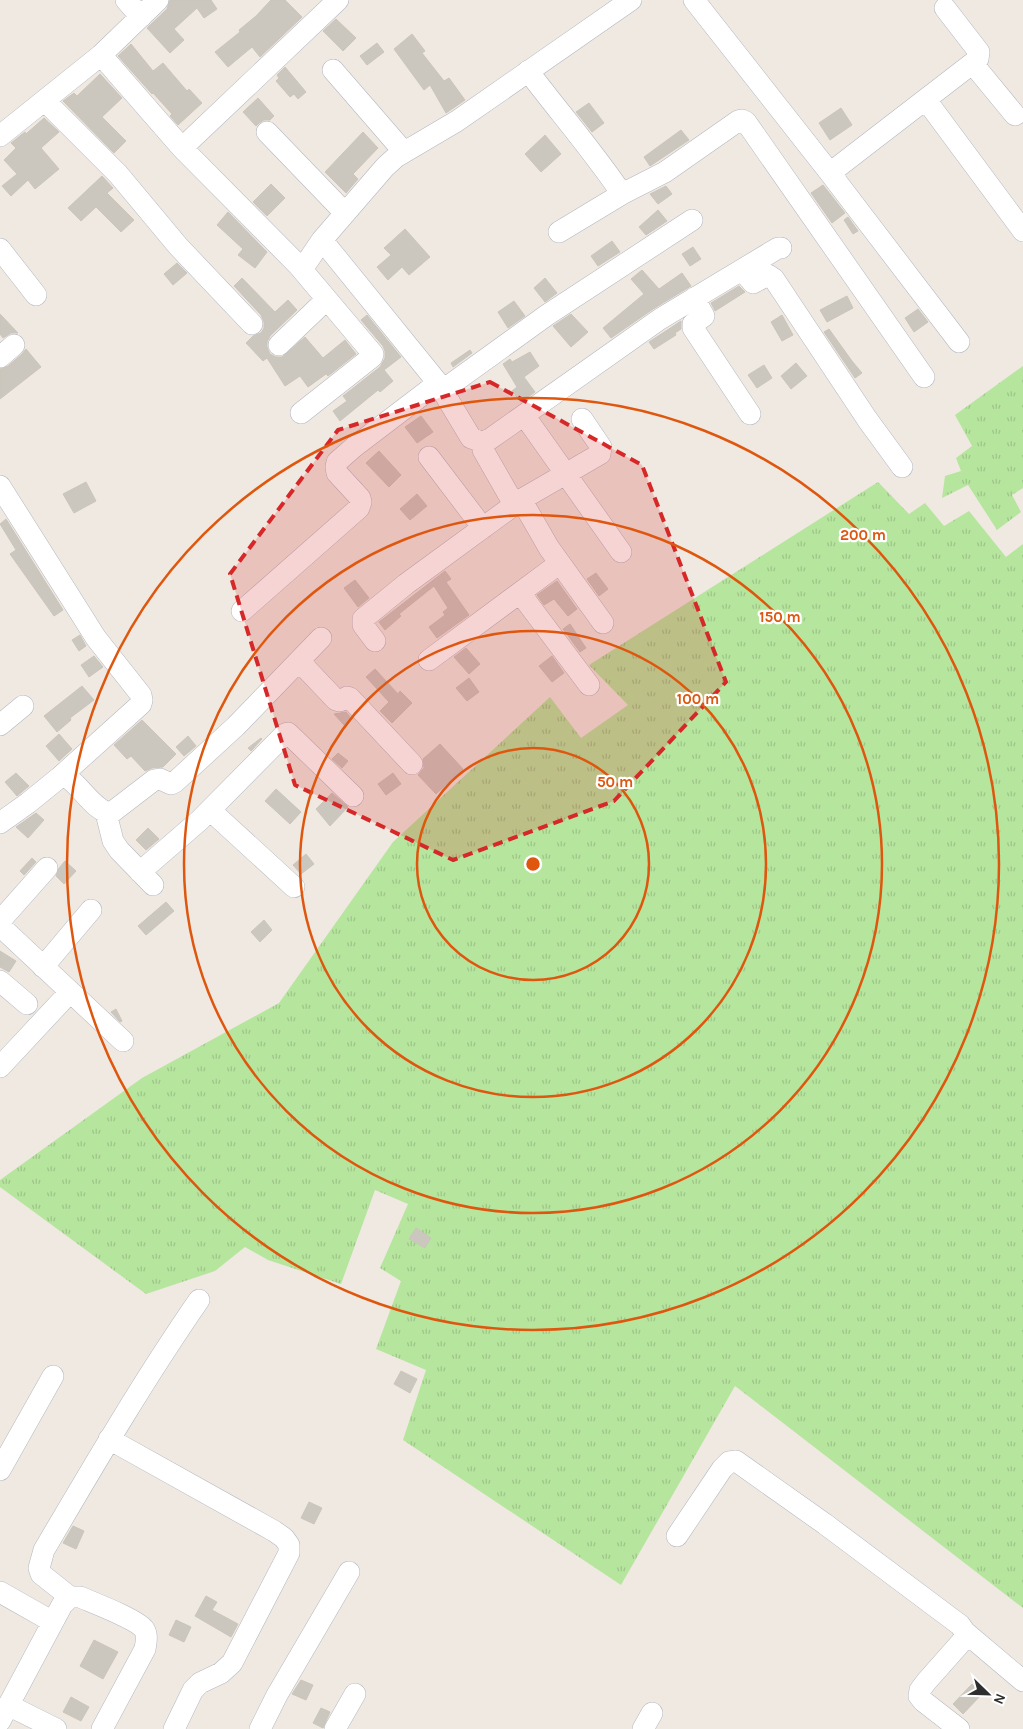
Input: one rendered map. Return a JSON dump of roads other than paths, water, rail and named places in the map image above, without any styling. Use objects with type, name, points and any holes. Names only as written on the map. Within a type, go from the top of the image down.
[{"type":"street","points":[[126,0],[140,17]]},
{"type":"street","points":[[0,136],[101,55],[158,0]]},
{"type":"street","points":[[182,148],[338,0]]},
{"type":"street","points":[[298,265],[302,267],[305,264],[322,240],[385,167],[404,152],[457,121],[631,0]]},
{"type":"street","points":[[694,0],[830,173],[959,342]]},
{"type":"street","points":[[830,173],[978,59],[979,52],[945,8]]},
{"type":"street","points":[[101,55],[182,148],[298,265],[372,354],[372,357],[301,413]]},
{"type":"street","points":[[973,64],[1015,115]]},
{"type":"street","points":[[333,70],[404,152]]},
{"type":"street","points":[[528,71],[600,162],[622,194]]},
{"type":"street","points":[[926,100],[1023,231]]},
{"type":"street","points":[[45,101],[118,174],[178,246],[252,324]]},
{"type":"street","points":[[559,232],[622,194],[665,172],[742,120],[746,122],[924,377]]},
{"type":"street","points":[[267,132],[345,213]]},
{"type":"street","points":[[242,611],[359,508],[360,498],[337,473],[336,467],[338,462],[354,447],[440,386],[692,220]]},
{"type":"street","points":[[322,240],[440,386],[472,438],[482,442],[490,439],[660,319],[778,248],[781,248]]},
{"type":"street","points":[[0,249],[36,295]]},
{"type":"street","points":[[742,270],[753,283],[765,275],[774,279],[866,419],[902,466]]},
{"type":"street","points":[[694,298],[704,316],[693,324],[693,328],[750,414]]},
{"type":"street","points":[[279,346],[326,300]]},
{"type":"street","points":[[524,415],[620,552]]},
{"type":"street","points":[[375,641],[362,625],[363,619],[406,584],[510,508],[512,504],[600,454],[601,447],[582,418]]},
{"type":"street","points":[[482,442],[483,450],[515,502],[526,508],[560,563],[603,623]]},
{"type":"street","points":[[429,457],[483,528]]},
{"type":"street","points":[[0,486],[6,510],[96,638],[141,696],[142,700],[140,704],[60,777],[0,823]]},
{"type":"street","points":[[429,660],[560,563]]},
{"type":"street","points":[[520,592],[589,685]]},
{"type":"street","points":[[106,813],[112,813],[117,810],[157,778],[167,783],[175,782],[236,726],[321,638]]},
{"type":"street","points":[[299,661],[336,700],[340,701],[347,697],[350,698],[412,764]]},
{"type":"street","points":[[0,725],[23,706]]},
{"type":"street","points":[[60,777],[65,776],[70,779],[106,813],[113,841],[118,850],[146,879],[210,810],[288,733],[353,796]]},
{"type":"street","points":[[210,810],[294,887]]},
{"type":"street","points":[[0,921],[47,868]]},
{"type":"street","points":[[43,967],[91,910]]},
{"type":"street","points":[[0,926],[123,1041]]},
{"type":"street","points":[[0,981],[27,1004]]},
{"type":"street","points":[[0,1067],[70,992]]},
{"type":"street","points":[[102,1729],[144,1649],[146,1636],[144,1629],[136,1623],[80,1597],[70,1596],[41,1574],[40,1562],[44,1550],[108,1438],[199,1300]]},
{"type":"street","points":[[0,1470],[53,1376]]},
{"type":"street","points":[[108,1438],[274,1532],[284,1538],[290,1545],[289,1553],[232,1663],[221,1673],[200,1683],[193,1690],[174,1729]]},
{"type":"street","points":[[677,1536],[722,1470],[729,1462],[736,1461],[825,1524],[960,1625],[965,1632],[1023,1681]]},
{"type":"street","points":[[260,1729],[282,1687],[349,1572]]},
{"type":"street","points":[[0,1592],[53,1622]]},
{"type":"street","points":[[56,1729],[4,1713],[62,1605],[70,1596]]},
{"type":"street","points":[[958,1729],[919,1696],[920,1690],[926,1682],[961,1644],[965,1638],[965,1632]]},
{"type":"street","points":[[335,1729],[355,1694]]}]
